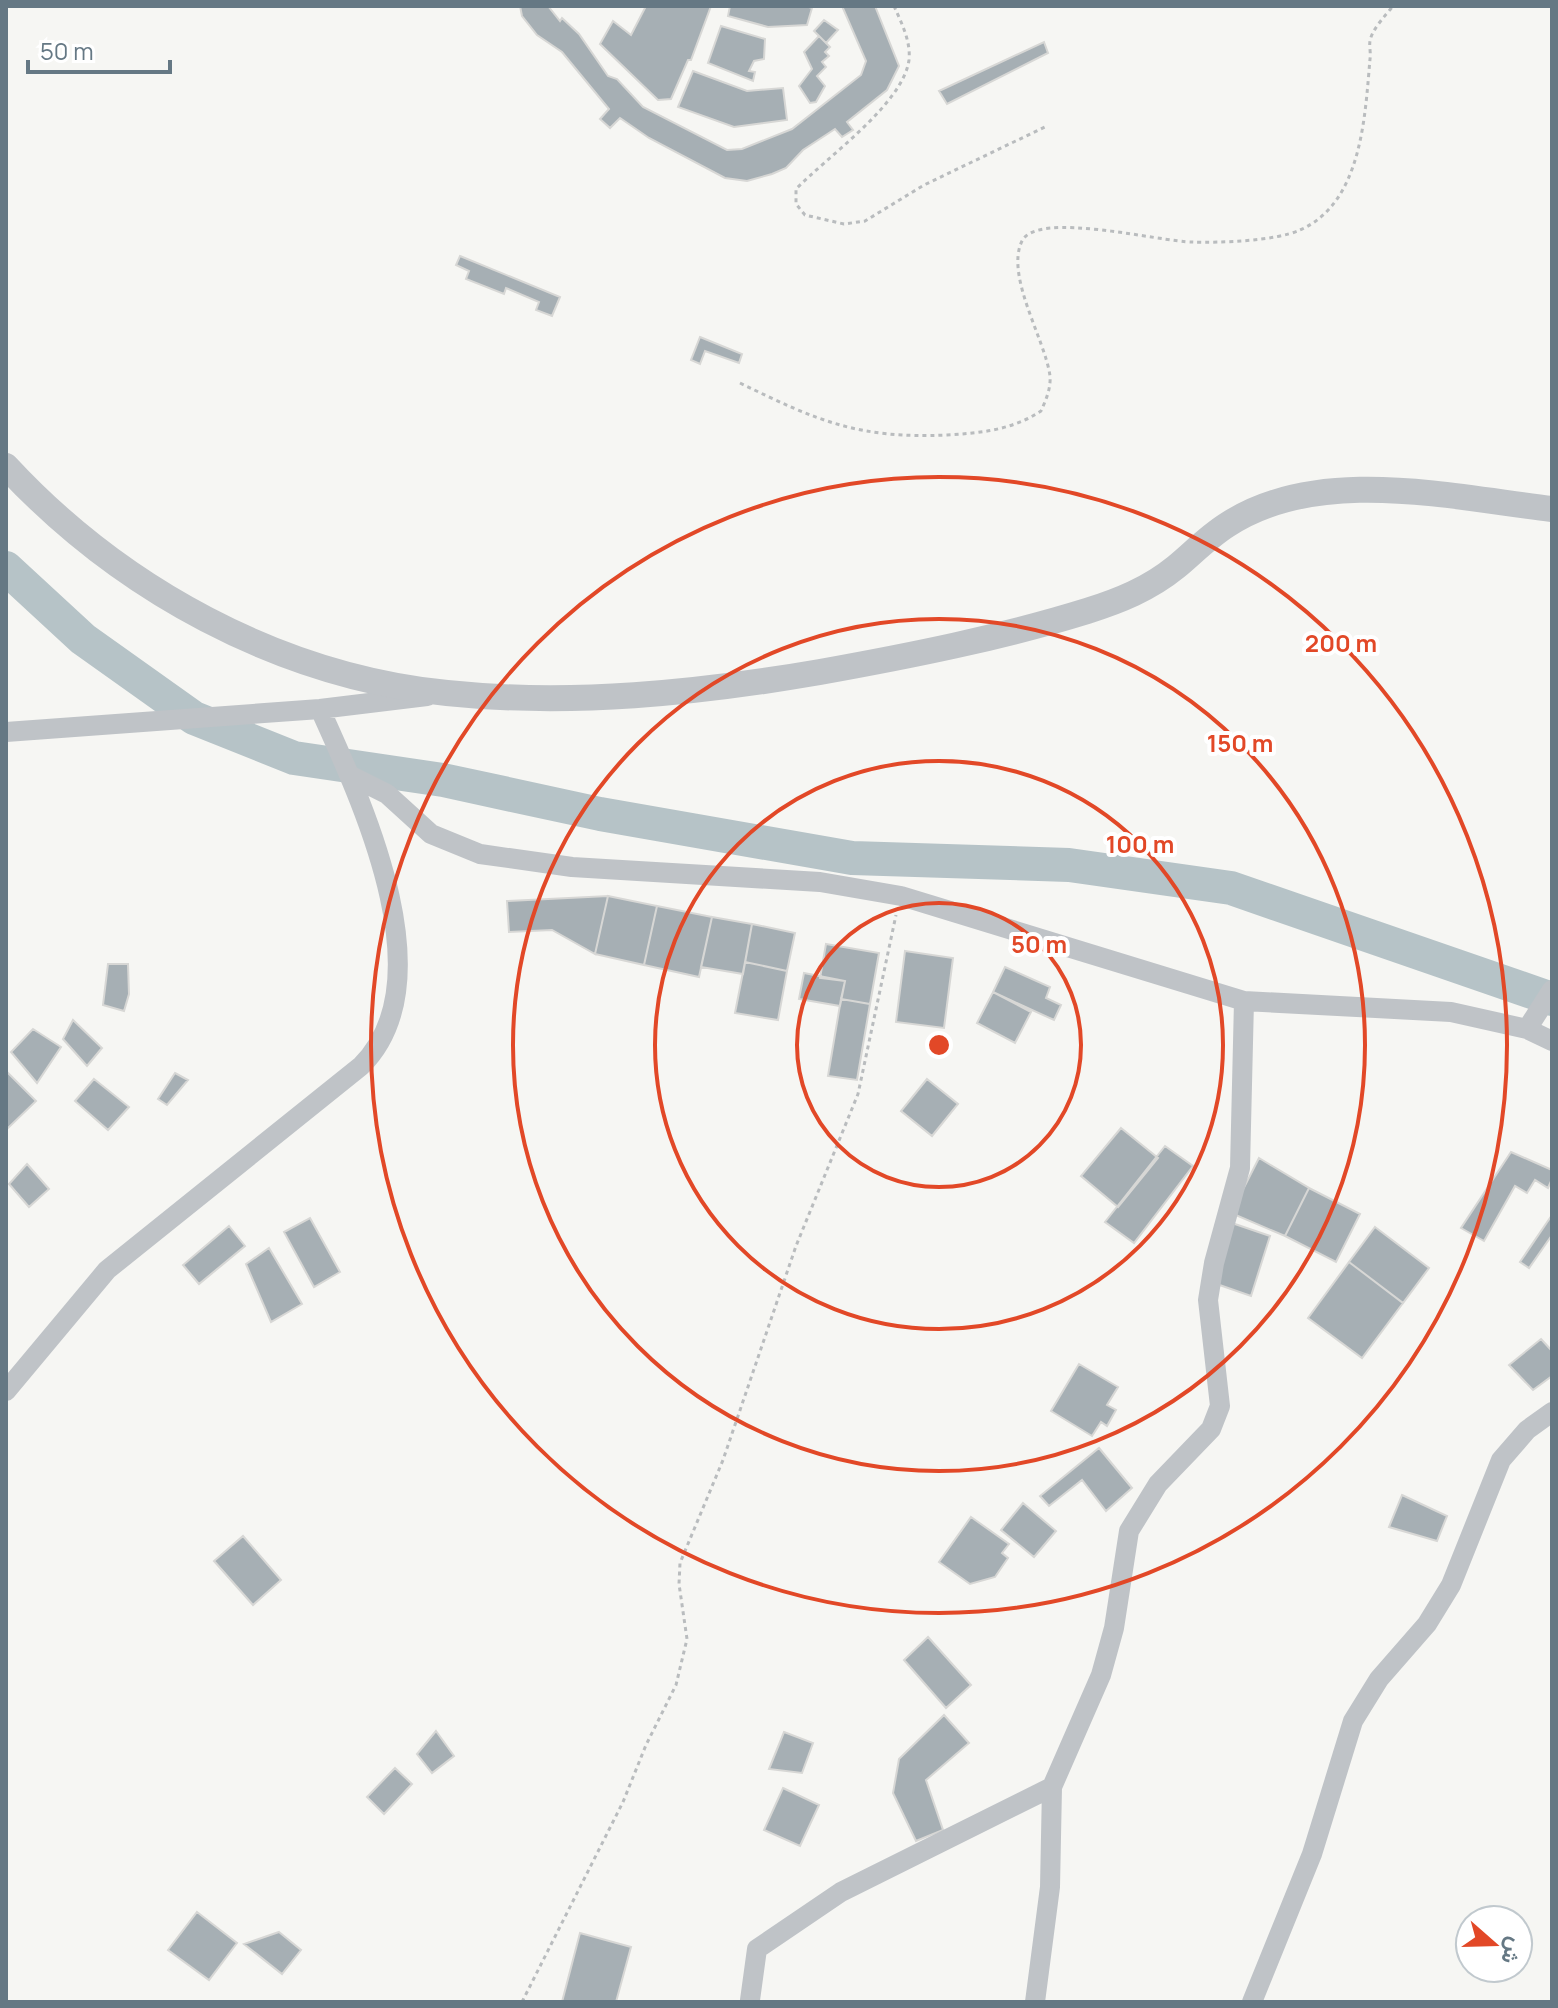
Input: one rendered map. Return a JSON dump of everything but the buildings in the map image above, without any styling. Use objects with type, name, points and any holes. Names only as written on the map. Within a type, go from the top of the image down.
[{"type":"street","points":[[6,466],[72,530],[160,595],[195,615],[289,656],[446,693],[562,697],[698,690],[856,665],[978,640],[1119,601],[1174,569],[1228,524],[1259,508],[1319,494],[1377,488],[1552,509]]},
{"type":"street","points":[[6,732],[320,709],[446,693]]},
{"type":"street","points":[[6,1391],[107,1270],[380,1048],[390,1027],[395,995],[395,923],[379,855],[320,709]]},
{"type":"street","points":[[349,775],[387,794],[431,834],[480,854],[572,867],[820,882],[901,896],[1244,1001],[1451,1012],[1527,1029],[1552,1041]]},
{"type":"street","points":[[1527,1029],[1552,990]]},
{"type":"street","points":[[1035,2002],[1050,1887],[1052,1787],[1101,1675],[1114,1628],[1129,1531],[1158,1484],[1211,1429],[1220,1406],[1208,1300],[1214,1263],[1240,1168],[1244,1001]]},
{"type":"street","points":[[1252,2002],[1312,1854],[1353,1721],[1379,1679],[1427,1624],[1451,1585],[1501,1460],[1527,1430],[1552,1412]]},
{"type":"street","points":[[750,2000],[757,1949],[841,1892],[1052,1787]]},
{"type":"path","points":[[894,6],[907,38],[909,58],[904,80],[859,134],[820,163],[796,189],[796,204],[805,215],[844,224],[865,221],[924,185],[1047,126]]},
{"type":"path","points":[[740,383],[802,413],[856,431],[896,437],[970,434],[1004,429],[1026,420],[1041,411],[1050,377],[1021,279],[1018,254],[1023,238],[1033,230],[1045,228],[1119,232],[1192,243],[1271,237],[1300,231],[1323,215],[1337,199],[1358,154],[1369,39],[1393,6]]},
{"type":"path","points":[[522,2002],[623,1802],[646,1745],[676,1685],[687,1639],[679,1584],[680,1563],[723,1460],[796,1246],[858,1094],[901,896]]},
{"type":"waterway","points":[[6,568],[83,639],[194,718],[294,758],[443,780],[600,814],[852,858],[1069,865],[1231,888],[1552,999]]}]
